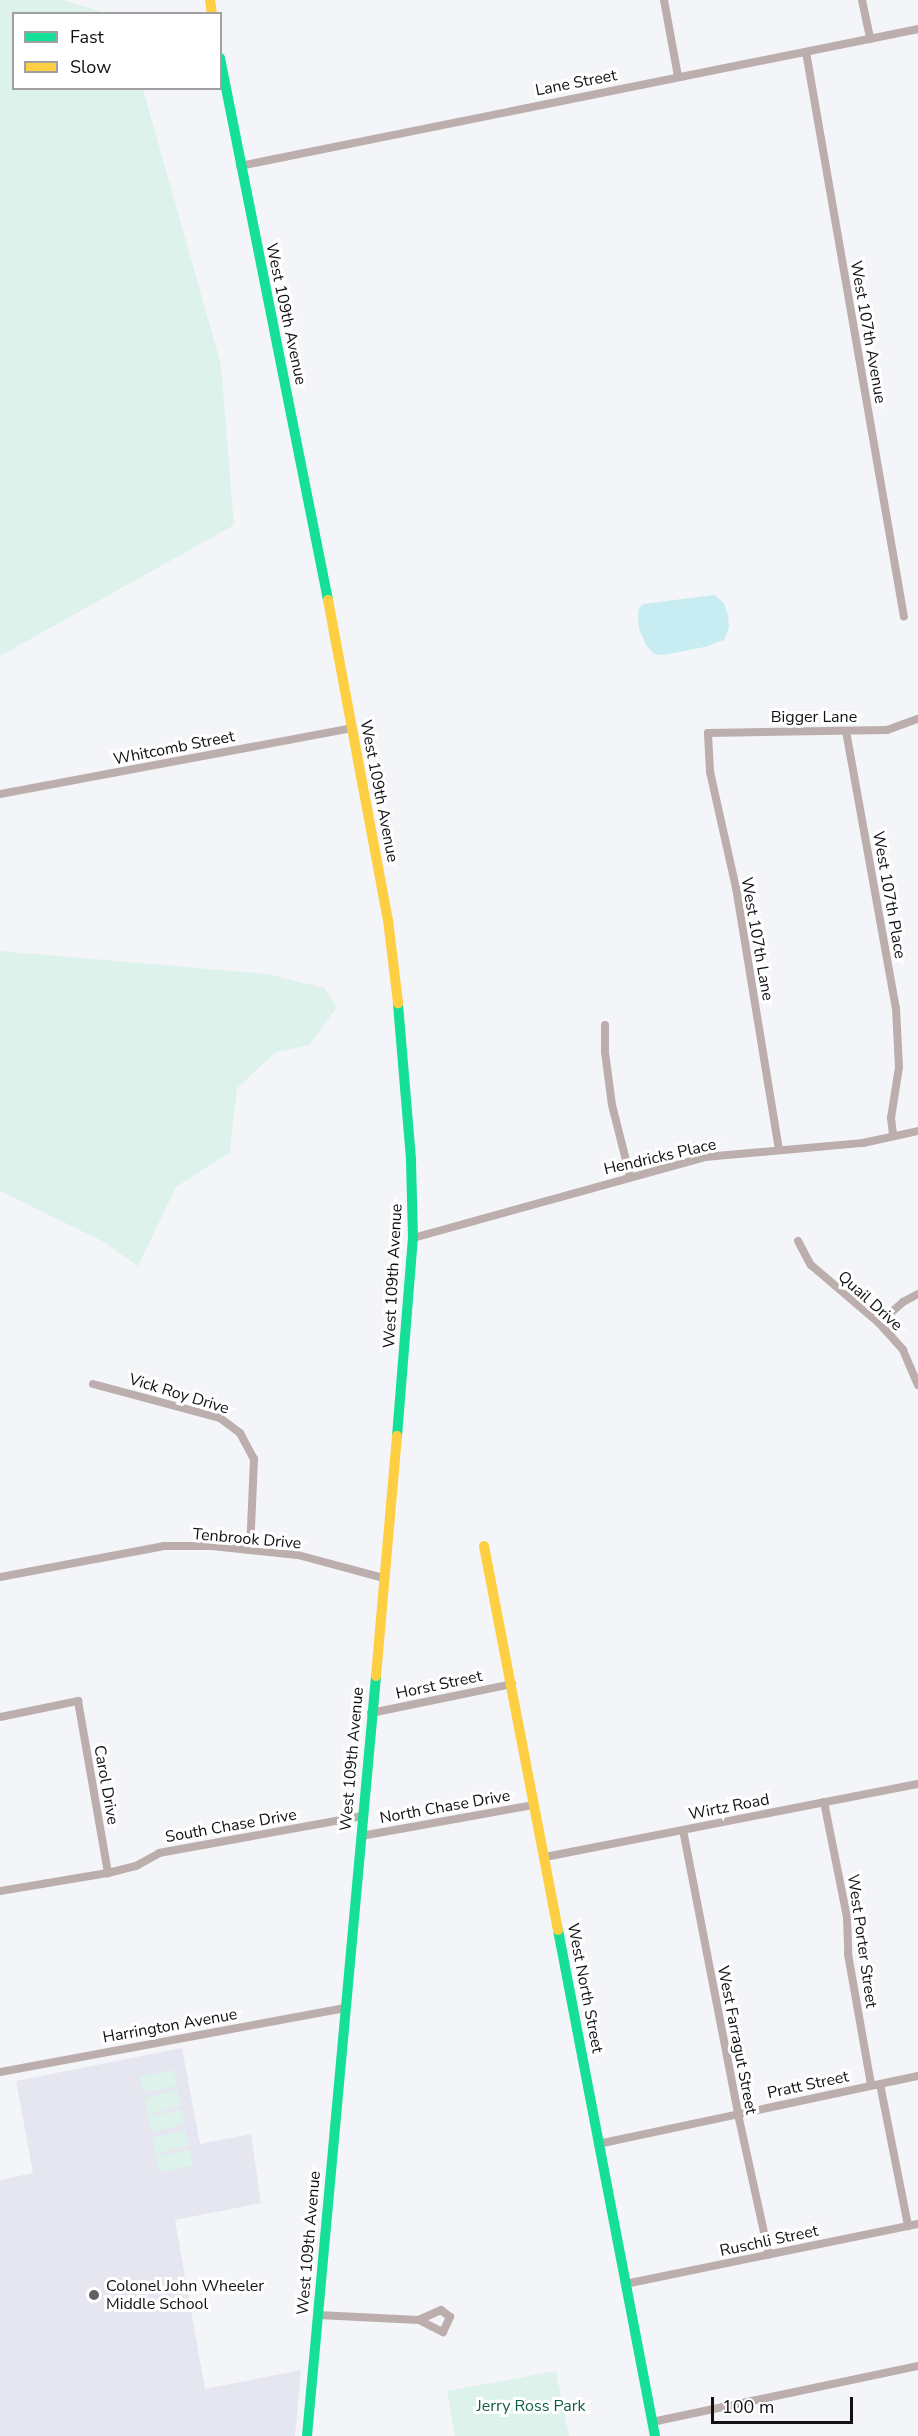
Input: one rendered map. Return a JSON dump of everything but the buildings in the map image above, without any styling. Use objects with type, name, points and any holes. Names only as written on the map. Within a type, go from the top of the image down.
[{"type":"main road","name":"West 109th Avenue","points":[[222,69],[310,506],[388,920],[406,1090],[413,1238],[306,2436]]},
{"type":"main road","name":"West North Street","points":[[484,1546],[655,2436]]},
{"type":"street","points":[[664,0],[678,76]]},
{"type":"street","points":[[862,0],[870,39]]},
{"type":"street","name":"Lane Street","points":[[240,166],[918,29]]},
{"type":"street","name":"West 107th Avenue","points":[[806,52],[904,617]]},
{"type":"street","name":"Bigger Lane","points":[[708,733],[887,730],[918,719]]},
{"type":"street","name":"Whitcomb Street","points":[[0,794],[352,728]]},
{"type":"street","name":"West 107th Place","points":[[846,731],[896,1008],[899,1067],[891,1119],[893,1135]]},
{"type":"street","name":"West 107th Lane","points":[[708,733],[710,772],[736,888],[779,1150]]},
{"type":"street","points":[[605,1024],[605,1052],[612,1106],[630,1176]]},
{"type":"street","name":"Hendricks Place","points":[[413,1238],[705,1157],[863,1143],[918,1131]]},
{"type":"street","name":"Quail Drive","points":[[798,1241],[811,1265],[879,1323],[903,1350],[918,1385]]},
{"type":"street","points":[[879,1323],[903,1302],[918,1294]]},
{"type":"street","name":"Vick Roy Drive","points":[[93,1384],[220,1418],[240,1433],[254,1459],[250,1551]]},
{"type":"street","name":"Tenbrook Drive","points":[[0,1577],[164,1546],[212,1546],[298,1555],[384,1578]]},
{"type":"street","name":"Horst Street","points":[[371,1713],[512,1684]]},
{"type":"street","name":"Carol Drive","points":[[0,1716],[78,1701],[108,1873]]},
{"type":"street","name":"Wirtz Road","points":[[545,1857],[918,1784]]},
{"type":"street","name":"West Porter Street","points":[[824,1802],[848,1917],[848,1954],[870,2085]]},
{"type":"street","name":"North Chase Drive","points":[[361,1836],[534,1805]]},
{"type":"street","name":"South Chase Drive","points":[[0,1891],[108,1873],[136,1866],[159,1852],[363,1816]]},
{"type":"street","name":"West Farragut Street","points":[[682,1830],[738,2114],[769,2255]]},
{"type":"street","name":"Harrington Avenue","points":[[0,2072],[345,2008]]},
{"type":"street","name":"Pratt Street","points":[[598,2144],[918,2076]]},
{"type":"street","points":[[880,2084],[908,2226]]},
{"type":"street","name":"Ruschli Street","points":[[625,2284],[918,2224]]},
{"type":"street","points":[[318,2315],[419,2320]]},
{"type":"street","points":[[652,2422],[918,2366]]},
{"type":"shaded area","name":"Colonel John Wheeler Middle School","points":[[182,2048],[200,2144],[251,2134],[261,2203],[175,2220],[205,2389],[301,2370],[295,2436],[0,2436],[0,2180],[33,2173],[16,2081]]},
{"type":"green space","points":[[0,0],[62,0],[103,12],[12,12],[12,90],[143,90],[221,365],[234,525],[0,656]]},
{"type":"green space","points":[[0,951],[267,974],[324,988],[337,1007],[309,1045],[276,1052],[237,1088],[230,1152],[176,1187],[138,1266],[102,1241],[0,1191]]},
{"type":"green space","points":[[174,2070],[177,2086],[143,2092],[140,2077]]},
{"type":"green space","points":[[177,2090],[181,2105],[148,2114],[144,2099]]},
{"type":"green space","points":[[182,2110],[185,2125],[151,2131],[148,2117]]},
{"type":"green space","points":[[185,2130],[189,2146],[156,2154],[152,2138]]},
{"type":"green space","points":[[189,2150],[192,2166],[159,2172],[156,2156]]},
{"type":"green space","name":"Jerry Ross Park","points":[[556,2371],[569,2436],[455,2436],[447,2391]]},
{"type":"water","points":[[714,595],[724,603],[728,615],[729,628],[724,640],[705,647],[663,655],[654,654],[646,645],[639,629],[638,616],[639,608],[643,604]]},
{"type":"traffic: fast","points":[[222,68],[328,600]]},
{"type":"traffic: fast","points":[[397,1436],[413,1238],[411,1159],[398,1003]]},
{"type":"traffic: fast","points":[[307,2436],[376,1676]]},
{"type":"traffic: fast","points":[[558,1930],[655,2436]]},
{"type":"traffic: slow","points":[[210,0],[212,12]]},
{"type":"traffic: slow","points":[[328,600],[388,920],[398,1003]]},
{"type":"traffic: slow","points":[[376,1676],[397,1436]]},
{"type":"traffic: slow","points":[[484,1546],[558,1930]]},
{"type":"place","name":"Colonel John Wheeler Middle School","points":[[94,2295]]}]
